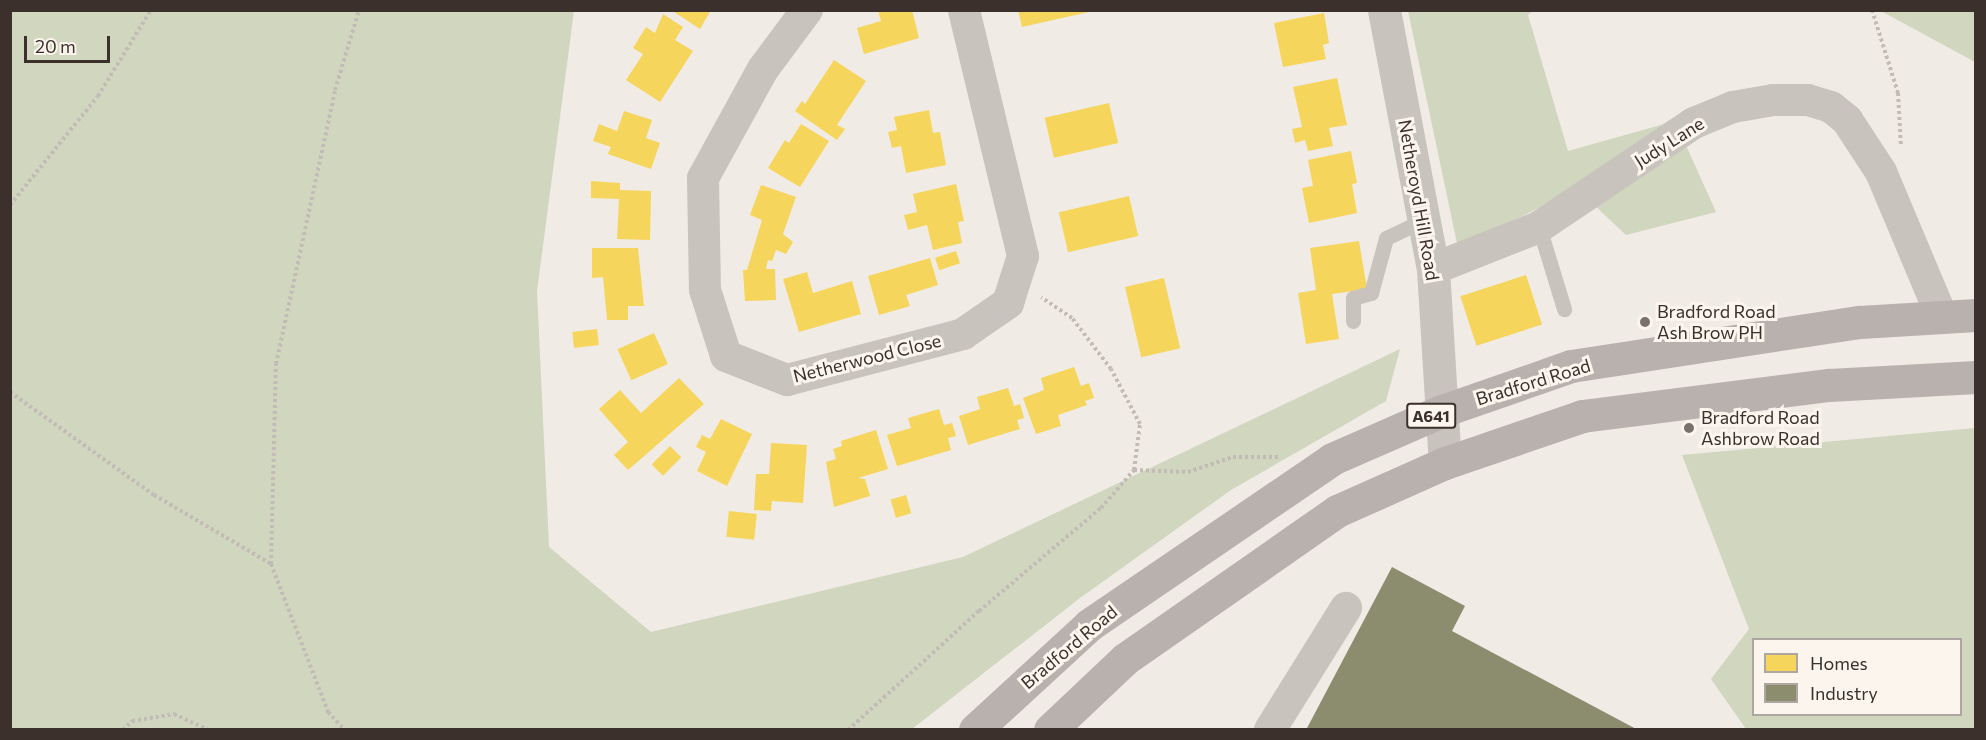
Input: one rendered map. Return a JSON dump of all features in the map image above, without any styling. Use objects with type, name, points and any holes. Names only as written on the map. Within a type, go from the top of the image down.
[{"type":"main road","name":"Bradford Road","points":[[975,729],[1089,625],[1332,459],[1442,411],[1571,366],[1860,322],[1976,315]]},
{"type":"main road","points":[[1571,366],[1582,416]]},
{"type":"main road","points":[[1050,729],[1125,659],[1336,511],[1445,463],[1582,416],[1829,385],[1976,377]]},
{"type":"street","name":"Netherwood Close","points":[[807,10],[764,69],[703,178],[705,291],[726,356],[787,380],[963,334],[1008,303],[1023,256],[964,10]]},
{"type":"street","name":"Netheroyd Hill Road","points":[[1384,10],[1433,269],[1445,463]]},
{"type":"street","name":"Judy Lane","points":[[1433,269],[1539,227],[1694,123],[1732,107],[1773,100],[1808,100],[1831,107],[1847,120],[1886,183],[1942,317]]},
{"type":"street","points":[[1270,729],[1346,608]]},
{"type":"lane","points":[[1353,321],[1353,298],[1371,293],[1386,238],[1424,220]]},
{"type":"lane","points":[[1539,227],[1564,309]]},
{"type":"path","points":[[10,205],[98,96],[151,10]]},
{"type":"path","points":[[345,729],[328,712],[271,564],[276,364],[335,90],[359,10]]},
{"type":"path","points":[[1872,10],[1898,93],[1902,146],[1886,183]]},
{"type":"path","points":[[848,729],[1101,508],[1134,470],[1140,424],[1111,369],[1072,318],[1015,280]]},
{"type":"path","points":[[10,392],[154,495],[271,564]]},
{"type":"path","points":[[1134,470],[1188,472],[1233,457],[1288,457]]},
{"type":"path","points":[[123,729],[132,721],[174,714],[208,729]]},
{"type":"green space","points":[[10,11],[574,11],[537,291],[549,547],[651,632],[963,557],[1400,349],[1386,401],[1231,490],[1080,598],[912,729],[11,729]]},
{"type":"green space","points":[[1408,11],[1532,11],[1528,15],[1568,151],[1675,121],[1716,212],[1626,235],[1577,189],[1458,248]]},
{"type":"green space","points":[[1881,11],[1975,11],[1975,62]]},
{"type":"green space","points":[[1975,428],[1975,729],[1746,729],[1711,679],[1749,629],[1682,455]]},
{"type":"building: Homes","points":[[671,10],[711,10],[700,29]]},
{"type":"building: Homes","points":[[878,10],[912,10],[919,38],[864,54],[857,28],[881,21]]},
{"type":"building: Homes","points":[[1018,10],[1088,10],[1089,12],[1022,27]]},
{"type":"building: Homes","points":[[1324,13],[1329,43],[1323,45],[1326,59],[1283,67],[1274,23]]},
{"type":"building: Homes","points":[[663,14],[683,27],[675,40],[693,51],[660,102],[626,80],[643,54],[633,48],[646,27],[655,33]]},
{"type":"building: Homes","points":[[834,60],[866,81],[837,125],[845,129],[837,140],[795,111],[802,101],[805,104]]},
{"type":"building: Homes","points":[[1337,78],[1347,125],[1329,128],[1333,146],[1308,151],[1305,140],[1295,143],[1292,129],[1302,127],[1293,87]]},
{"type":"building: Homes","points":[[1109,103],[1118,143],[1054,158],[1045,118]]},
{"type":"building: Homes","points":[[929,110],[933,133],[940,132],[946,165],[906,173],[901,146],[892,148],[888,132],[897,130],[894,117]]},
{"type":"building: Homes","points":[[624,111],[652,120],[646,138],[660,143],[651,169],[608,154],[611,147],[593,141],[599,124],[617,131]]},
{"type":"building: Homes","points":[[801,124],[829,141],[800,187],[768,168],[785,140],[789,143]]},
{"type":"building: Homes","points":[[1351,151],[1357,183],[1352,184],[1357,213],[1309,223],[1302,188],[1313,186],[1308,160]]},
{"type":"building: Homes","points":[[591,181],[620,183],[620,190],[651,191],[650,240],[617,239],[619,199],[591,198]]},
{"type":"building: Homes","points":[[956,184],[964,221],[958,222],[962,243],[933,250],[927,225],[908,230],[904,215],[917,212],[913,194]]},
{"type":"building: Homes","points":[[761,185],[796,197],[783,234],[793,242],[786,254],[776,250],[772,261],[768,260],[766,269],[775,269],[776,300],[745,301],[743,270],[747,270],[762,220],[750,215]]},
{"type":"building: Homes","points":[[1129,196],[1138,236],[1068,252],[1059,212]]},
{"type":"building: Homes","points":[[1359,241],[1367,289],[1332,294],[1339,339],[1306,344],[1298,293],[1316,290],[1310,248]]},
{"type":"building: Homes","points":[[592,248],[638,248],[644,306],[628,306],[628,320],[607,320],[603,277],[592,278]]},
{"type":"building: Homes","points":[[956,251],[960,263],[939,270],[935,258]]},
{"type":"building: Homes","points":[[930,258],[938,285],[906,295],[910,306],[879,315],[868,276]]},
{"type":"building: Homes","points":[[807,272],[813,293],[852,281],[861,314],[799,332],[783,279]]},
{"type":"building: Homes","points":[[1526,275],[1542,324],[1476,346],[1460,296]]},
{"type":"building: Homes","points":[[1164,278],[1180,348],[1141,357],[1125,287]]},
{"type":"building: Homes","points":[[597,329],[599,345],[574,348],[572,332]]},
{"type":"building: Homes","points":[[654,333],[668,364],[631,380],[617,349]]},
{"type":"building: Homes","points":[[1074,367],[1081,386],[1089,383],[1094,398],[1085,401],[1087,405],[1058,415],[1061,426],[1036,434],[1023,398],[1044,390],[1041,378]]},
{"type":"building: Homes","points":[[679,378],[704,404],[628,470],[614,455],[628,442],[599,409],[620,390],[641,413]]},
{"type":"building: Homes","points":[[1008,388],[1014,406],[1020,404],[1024,418],[1017,420],[1020,429],[968,445],[959,416],[980,409],[977,397]]},
{"type":"building: Homes","points":[[939,409],[944,425],[952,423],[956,436],[948,438],[951,450],[897,466],[887,435],[911,428],[908,418]]},
{"type":"building: Homes","points":[[721,419],[752,434],[727,486],[697,471],[706,452],[696,447],[702,435],[710,439]]},
{"type":"building: Homes","points":[[876,430],[888,469],[858,478],[865,479],[870,496],[834,507],[826,462],[836,459],[833,449],[842,446],[841,441]]},
{"type":"building: Homes","points":[[771,443],[807,445],[803,503],[772,501],[771,511],[754,510],[756,474],[769,474]]},
{"type":"building: Homes","points":[[670,446],[681,457],[663,476],[652,464]]},
{"type":"building: Homes","points":[[906,495],[911,513],[896,518],[891,499]]},
{"type":"building: Homes","points":[[729,511],[757,514],[754,540],[726,537]]},
{"type":"building: Industry","points":[[1392,567],[1465,606],[1452,631],[1638,730],[1306,730]]},
{"type":"place","name":"Bradford Road Ash Brow PH","points":[[1645,322]]},
{"type":"place","name":"Bradford Road Ashbrow Road","points":[[1689,428]]}]
